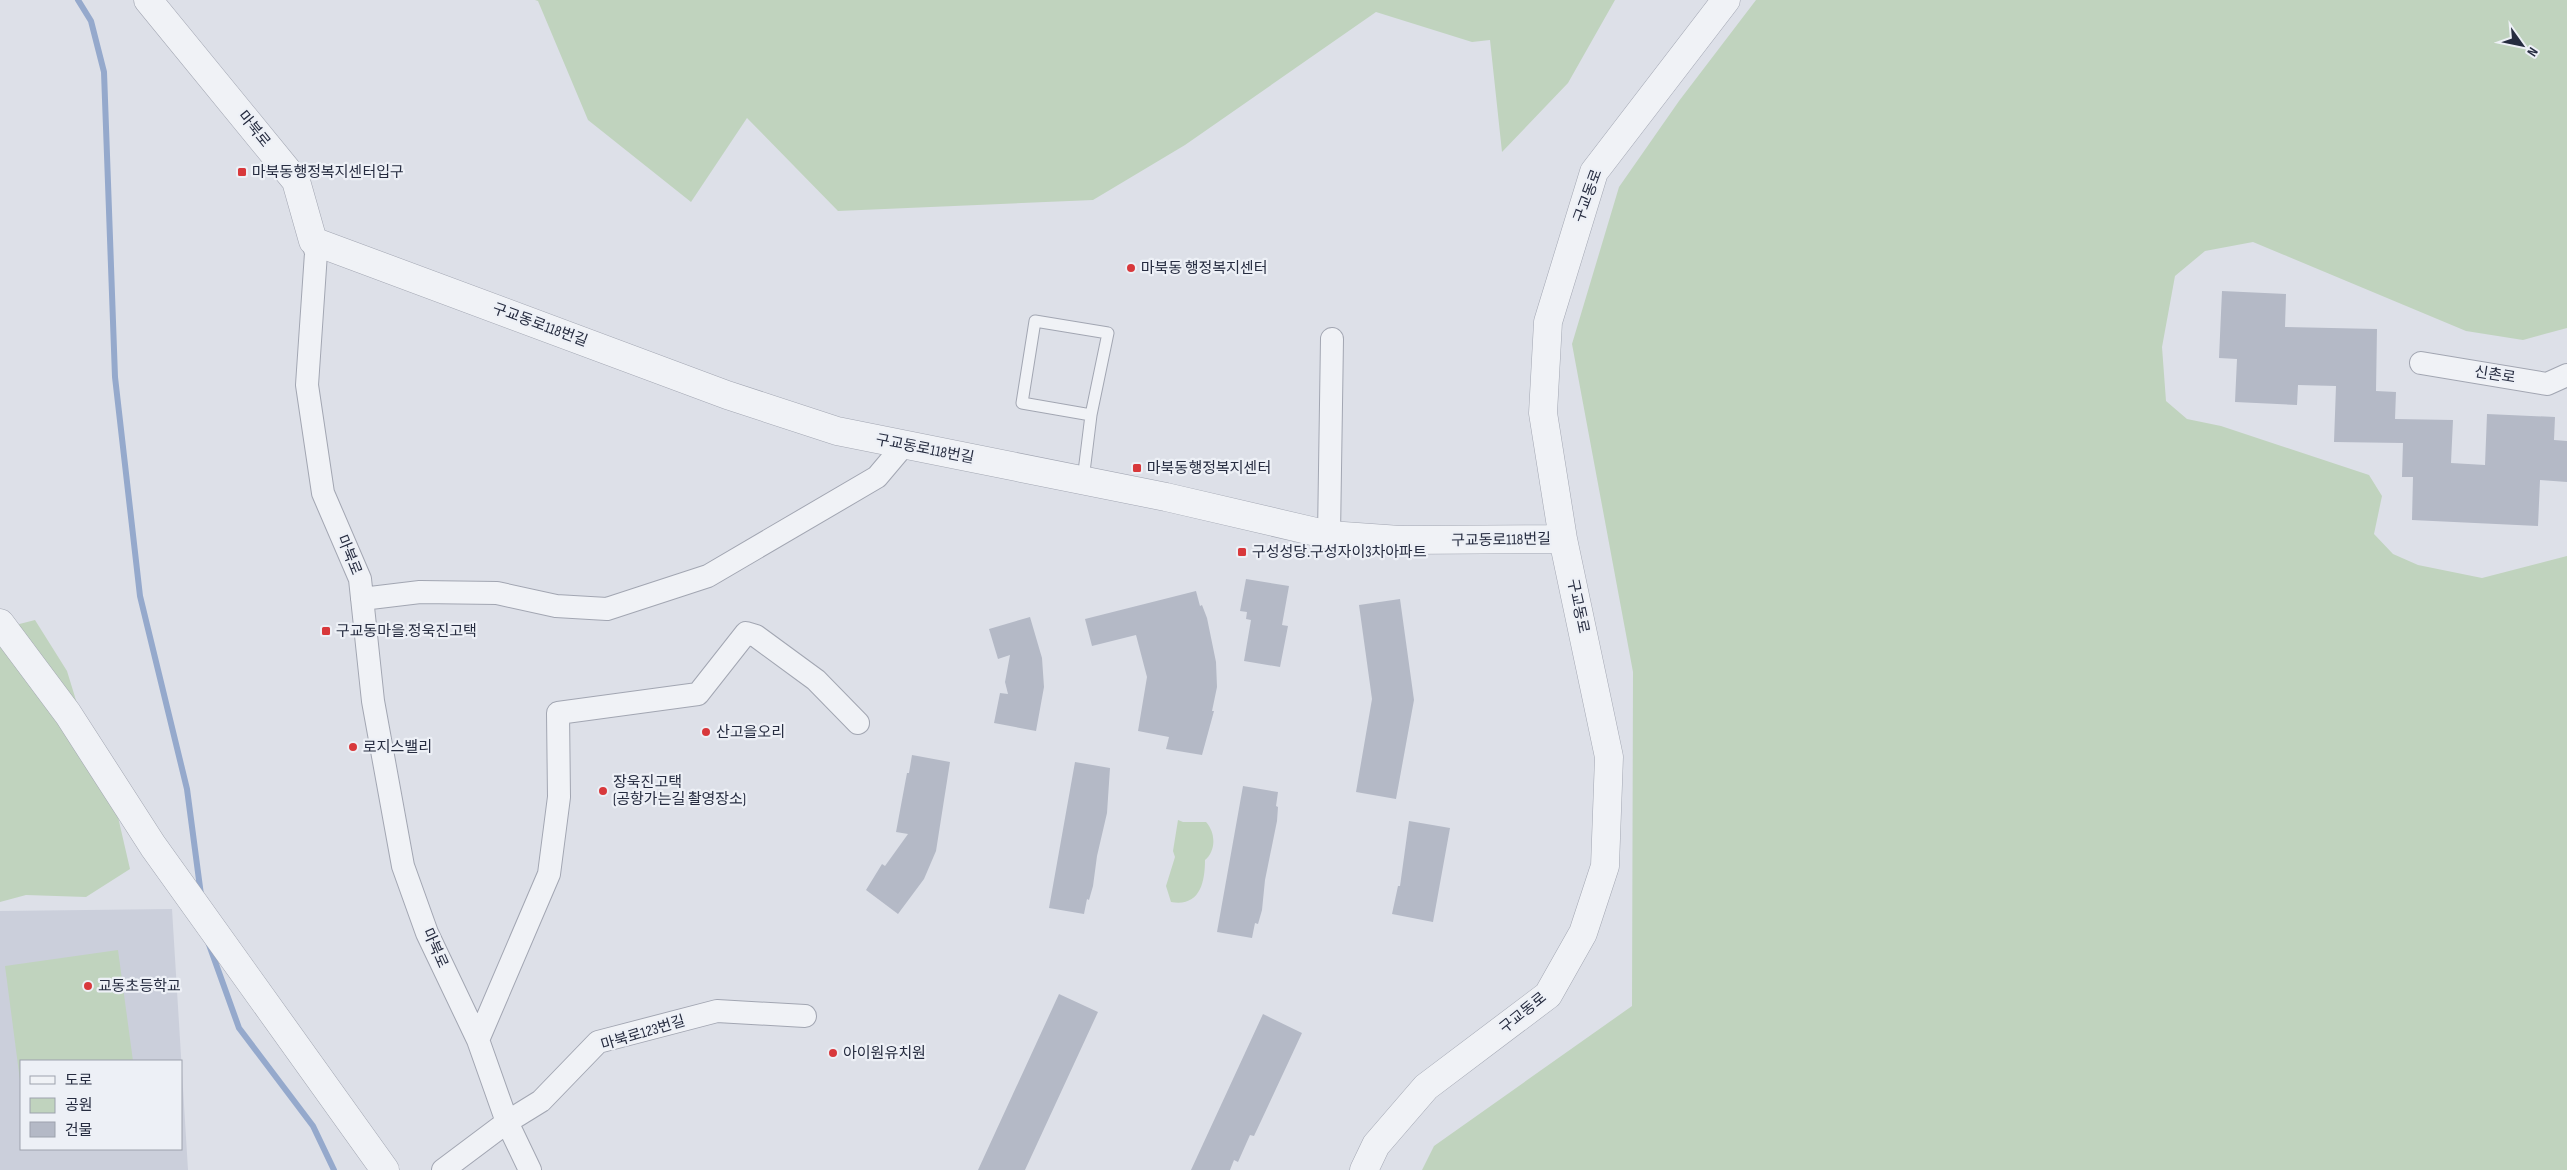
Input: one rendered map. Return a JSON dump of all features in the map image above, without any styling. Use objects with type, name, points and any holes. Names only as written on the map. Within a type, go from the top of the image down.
[{"type":"street","name":"마북로","points":[[148,0],[296,181],[316,253],[307,385],[323,493],[360,579],[373,701],[403,866],[427,933],[478,1040],[508,1122],[530,1170]]},
{"type":"street","name":"구교동로","points":[[1364,1170],[1376,1145],[1426,1087],[1548,995],[1583,933],[1605,866],[1609,757],[1563,539],[1543,413],[1548,322],[1594,172],[1726,0]]},
{"type":"street","name":"구교동로118번길","points":[[313,240],[727,394],[837,431],[1083,480],[1329,534],[1400,540],[1563,539]]},
{"type":"street","points":[[1329,534],[1332,339]]},
{"type":"street","name":"신촌로","points":[[2421,363],[2547,384],[2567,375]]},
{"type":"street","points":[[362,599],[420,592],[497,593],[556,606],[606,609],[708,576],[877,477],[904,445]]},
{"type":"street","points":[[0,623],[68,714],[153,846],[385,1170]]},
{"type":"street","points":[[478,1040],[549,874],[559,797],[558,713],[698,694],[746,633],[756,636],[816,680],[858,723]]},
{"type":"street","name":"마북로123번길","points":[[443,1170],[508,1122],[541,1101],[598,1042],[716,1012],[805,1016]]},
{"type":"lane","points":[[1083,480],[1091,415],[1108,334],[1035,322],[1022,403],[1091,415]]},
{"type":"shaded area","name":"교동초등학교","points":[[172,909],[181,1060],[20,1060],[20,1150],[182,1150],[182,1072],[188,1170],[0,1170],[0,911]]},
{"type":"green space","points":[[535,0],[1615,0],[1568,83],[1502,152],[1490,40],[1472,42],[1376,12],[1185,145],[1093,200],[838,211],[747,118],[691,202],[588,120],[538,1]]},
{"type":"green space","points":[[1756,0],[2567,0],[2567,328],[2523,340],[2466,331],[2253,242],[2205,251],[2175,276],[2162,347],[2166,401],[2187,419],[2221,426],[2369,475],[2382,496],[2374,534],[2393,554],[2418,565],[2482,578],[2567,556],[2567,1170],[1422,1170],[1434,1146],[1632,1006],[1633,672],[1572,344],[1619,187],[1679,101]]},
{"type":"green space","points":[[35,620],[67,671],[83,723],[115,804],[130,869],[86,897],[26,895],[0,902],[0,629]]},
{"type":"green space","points":[[1178,820],[1183,822],[1206,822],[1213,836],[1213,847],[1205,860],[1202,885],[1194,897],[1180,903],[1171,902],[1166,886],[1175,857],[1173,851]]},
{"type":"green space","points":[[118,950],[133,1060],[20,1060],[20,1080],[5,966]]},
{"type":"building","points":[[2222,291],[2286,294],[2285,327],[2377,329],[2376,391],[2396,392],[2395,419],[2453,420],[2451,463],[2485,465],[2487,414],[2555,417],[2554,440],[2567,441],[2567,482],[2540,480],[2538,526],[2412,520],[2413,477],[2402,477],[2403,443],[2334,442],[2336,386],[2298,385],[2297,405],[2235,402],[2237,359],[2219,358]]},
{"type":"building","points":[[1246,579],[1289,586],[1282,625],[1288,626],[1280,667],[1244,661],[1251,620],[1246,619],[1247,612],[1240,611]]},
{"type":"building","points":[[1196,591],[1200,606],[1202,605],[1207,618],[1216,662],[1217,687],[1212,711],[1214,711],[1202,755],[1166,749],[1169,737],[1138,731],[1147,677],[1136,635],[1092,646],[1085,619]]},
{"type":"building","points":[[1400,599],[1414,700],[1396,799],[1356,792],[1372,699],[1359,605]]},
{"type":"building","points":[[1030,617],[1042,658],[1044,687],[1036,731],[994,723],[1000,693],[1008,694],[1005,682],[1010,655],[998,659],[989,629]]},
{"type":"building","points":[[912,755],[950,762],[936,851],[924,879],[898,914],[866,890],[882,864],[885,866],[908,834],[896,832]]},
{"type":"building","points":[[1075,762],[1110,768],[1107,813],[1097,856],[1093,886],[1089,900],[1087,899],[1084,914],[1049,908]]},
{"type":"building","points":[[1243,786],[1278,792],[1276,806],[1278,807],[1277,821],[1265,880],[1262,910],[1258,924],[1255,923],[1252,938],[1217,932]]},
{"type":"building","points":[[1409,821],[1450,828],[1433,922],[1392,914],[1398,886],[1400,886]]},
{"type":"building","points":[[1059,994],[1098,1012],[1025,1170],[978,1170]]},
{"type":"building","points":[[1263,1014],[1302,1033],[1254,1136],[1250,1135],[1238,1162],[1234,1160],[1230,1170],[1191,1170]]},
{"type":"waterway","points":[[78,0],[91,21],[104,72],[115,377],[140,596],[187,789],[201,895]]},
{"type":"waterway","points":[[207,939],[239,1028],[313,1126],[334,1170]]},
{"type":"place","name":"마북동행정복지센터입구","points":[[242,172]]},
{"type":"place","name":"마북동 행정복지센터","points":[[1131,268]]},
{"type":"place","name":"마북동행정복지센터","points":[[1137,468]]},
{"type":"place","name":"구성성당.구성자이3차아파트","points":[[1242,552]]},
{"type":"place","name":"구교동마을.정욱진고택","points":[[326,631]]},
{"type":"place","name":"산고을오리","points":[[706,732]]},
{"type":"place","name":"로지스밸리","points":[[353,747]]},
{"type":"place","name":"장욱진고택 (공항가는길 촬영장소)","points":[[603,791]]},
{"type":"place","name":"교동초등학교","points":[[88,986]]},
{"type":"place","name":"아이원유치원","points":[[833,1053]]}]
